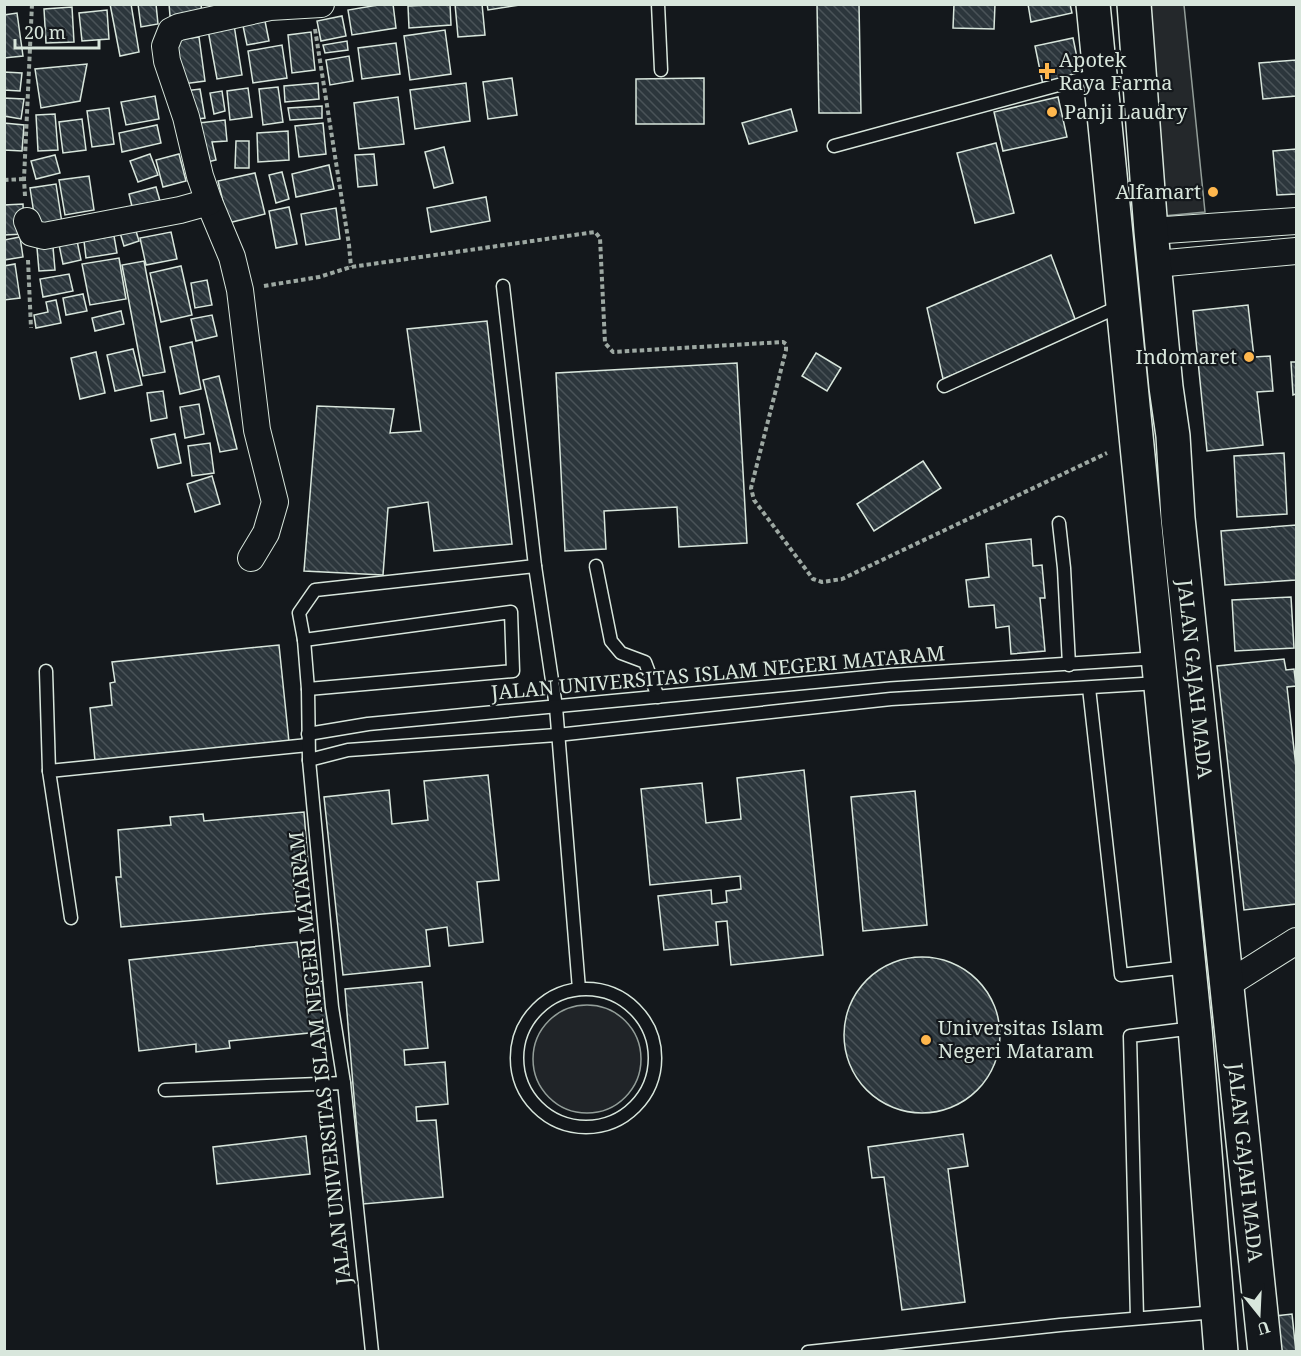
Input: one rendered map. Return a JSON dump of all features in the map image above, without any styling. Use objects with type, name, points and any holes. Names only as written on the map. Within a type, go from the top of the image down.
[{"type":"main road","name":"JALAN GAJAH MADA","points":[[1093,4],[1195,1028],[1221,1352]]},
{"type":"main road","name":"JALAN GAJAH MADA","points":[[1134,4],[1151,231],[1173,436],[1178,518],[1265,1352]]},
{"type":"main road","points":[[1100,74],[1139,71]]},
{"type":"main road","points":[[1137,439],[1173,436]]},
{"type":"street","points":[[251,558],[266,533],[275,502],[257,430],[240,290],[232,257],[200,176],[186,117],[167,61],[165,45],[171,31],[179,27],[270,7],[306,5]]},
{"type":"street","points":[[27,222],[32,233],[44,236],[180,210],[209,202]]},
{"type":"street","points":[[1151,231],[1296,221]]},
{"type":"street","points":[[1156,264],[1296,251]]},
{"type":"street","points":[[1228,984],[1296,941]]},
{"type":"lane","points":[[658,4],[661,70]]},
{"type":"lane","points":[[834,146],[1100,74]]},
{"type":"lane","points":[[503,286],[535,566],[556,707],[579,989]]},
{"type":"lane","points":[[944,386],[1124,304]]},
{"type":"lane","points":[[1059,523],[1064,568],[1069,664]]},
{"type":"lane","points":[[49,771],[308,740],[308,689],[299,613],[315,590],[535,566]]},
{"type":"lane","points":[[596,566],[611,641],[621,654],[645,662],[658,697]]},
{"type":"lane","points":[[304,640],[511,612],[513,671],[308,689]]},
{"type":"lane","name":"JALAN UNIVERSITAS ISLAM NEGERI MATARAM","points":[[372,1352],[344,1083],[332,1006],[308,740],[368,724],[889,675],[1069,664],[1160,671]]},
{"type":"lane","points":[[46,671],[49,771],[71,918]]},
{"type":"lane","points":[[309,760],[348,750],[557,735],[891,699],[1089,688],[1160,671]]},
{"type":"lane","points":[[1089,688],[1121,975],[1189,967]]},
{"type":"lane","points":[[579,989],[609,993],[636,1009],[649,1026],[655,1046],[656,1067],[650,1087],[636,1107],[616,1121],[593,1128],[568,1126],[547,1116],[529,1099],[519,1077],[516,1053],[522,1030],[536,1010],[555,996],[579,989]]},
{"type":"lane","points":[[1137,1318],[1130,1036],[1195,1028]]},
{"type":"lane","points":[[165,1090],[344,1083]]},
{"type":"lane","points":[[808,1352],[904,1347],[1137,1318],[1218,1311]]},
{"type":"path","points":[[32,4],[24,179],[32,328]]},
{"type":"path","points":[[306,5],[351,267]]},
{"type":"path","points":[[4,180],[24,179]]},
{"type":"path","points":[[240,290],[318,278],[351,267],[595,232],[600,238],[605,343],[613,352],[783,342],[786,346],[751,488],[754,501],[813,579],[822,582],[842,579],[1137,439]]},
{"type":"shaded area","points":[[1141,5],[1184,5],[1205,212],[1163,216]]},
{"type":"shaded area","points":[[587,1005],[608,1009],[625,1021],[637,1038],[641,1059],[637,1080],[625,1097],[608,1109],[587,1113],[566,1109],[549,1097],[537,1080],[533,1059],[537,1038],[549,1021],[566,1009]]},
{"type":"building","points":[[110,4],[131,4],[139,52],[120,56]]},
{"type":"building","points":[[138,4],[156,4],[158,24],[141,27]]},
{"type":"building","points":[[169,4],[201,4],[202,14],[170,16]]},
{"type":"building","points":[[393,4],[396,28],[352,35],[348,10]]},
{"type":"building","points":[[450,4],[451,25],[409,28],[408,6]]},
{"type":"building","points":[[455,4],[482,4],[485,35],[458,37]]},
{"type":"building","points":[[487,4],[519,4],[519,5],[488,10]]},
{"type":"building","points":[[817,4],[859,4],[861,113],[819,113]]},
{"type":"building","points":[[954,4],[995,4],[994,29],[953,28]]},
{"type":"building","points":[[1028,4],[1070,4],[1072,13],[1031,22]]},
{"type":"building","points":[[72,7],[74,42],[46,43],[44,9]]},
{"type":"building","points":[[107,10],[109,39],[82,41],[79,13]]},
{"type":"building","points":[[17,13],[23,56],[4,58],[4,15]]},
{"type":"building","points":[[264,16],[269,41],[247,45],[242,21]]},
{"type":"building","points":[[342,16],[346,36],[321,41],[317,21]]},
{"type":"building","points":[[234,25],[242,75],[217,79],[208,30]]},
{"type":"building","points":[[445,30],[451,74],[410,80],[404,36]]},
{"type":"building","points":[[311,32],[315,70],[292,73],[288,35]]},
{"type":"building","points":[[199,37],[205,81],[183,84],[177,40]]},
{"type":"building","points":[[1073,38],[1081,77],[1043,85],[1035,46]]},
{"type":"building","points":[[347,41],[348,50],[325,53],[323,45]]},
{"type":"building","points":[[396,43],[400,74],[362,79],[358,48]]},
{"type":"building","points":[[282,45],[287,78],[253,83],[248,51]]},
{"type":"building","points":[[349,56],[353,81],[330,85],[326,60]]},
{"type":"building","points":[[1296,60],[1296,96],[1263,99],[1259,63]]},
{"type":"building","points":[[87,64],[80,101],[41,108],[35,69]]},
{"type":"building","points":[[4,72],[22,73],[20,91],[4,90]]},
{"type":"building","points":[[512,78],[517,115],[488,119],[483,82]]},
{"type":"building","points":[[704,78],[704,124],[636,124],[636,79]]},
{"type":"building","points":[[318,83],[319,99],[285,102],[284,86]]},
{"type":"building","points":[[466,83],[470,121],[415,129],[410,90]]},
{"type":"building","points":[[278,87],[283,122],[263,125],[259,89]]},
{"type":"building","points":[[248,88],[252,117],[230,120],[227,91]]},
{"type":"building","points":[[200,89],[205,118],[189,120],[185,91]]},
{"type":"building","points":[[222,91],[225,111],[214,114],[210,93]]},
{"type":"building","points":[[155,96],[159,119],[126,125],[121,102]]},
{"type":"building","points":[[398,97],[404,144],[359,149],[354,103]]},
{"type":"building","points":[[1058,97],[1067,137],[1003,151],[994,112]]},
{"type":"building","points":[[4,98],[24,99],[21,119],[4,116]]},
{"type":"building","points":[[322,106],[322,118],[290,120],[288,108]]},
{"type":"building","points":[[109,108],[114,144],[92,147],[87,111]]},
{"type":"building","points":[[791,109],[797,131],[749,144],[742,123]]},
{"type":"building","points":[[55,114],[58,150],[38,151],[36,115]]},
{"type":"building","points":[[82,119],[86,150],[63,153],[59,122]]},
{"type":"building","points":[[225,120],[227,141],[212,142],[216,160],[199,164],[190,124]]},
{"type":"building","points":[[4,123],[24,125],[22,151],[4,150]]},
{"type":"building","points":[[323,123],[326,154],[299,157],[295,126]]},
{"type":"building","points":[[157,125],[161,143],[122,152],[119,133]]},
{"type":"building","points":[[288,131],[289,160],[258,162],[257,133]]},
{"type":"building","points":[[236,141],[249,141],[249,168],[235,168]]},
{"type":"building","points":[[996,143],[1014,213],[975,223],[957,153]]},
{"type":"building","points":[[444,147],[453,183],[434,188],[425,152]]},
{"type":"building","points":[[1296,149],[1296,194],[1277,195],[1273,151]]},
{"type":"building","points":[[150,154],[158,175],[138,182],[130,161]]},
{"type":"building","points":[[179,154],[186,181],[163,187],[156,160]]},
{"type":"building","points":[[374,154],[377,185],[358,187],[355,155]]},
{"type":"building","points":[[55,155],[60,173],[36,179],[31,161]]},
{"type":"building","points":[[329,165],[334,189],[296,197],[292,174]]},
{"type":"building","points":[[282,172],[289,199],[276,203],[269,175]]},
{"type":"building","points":[[255,173],[265,214],[228,223],[218,181]]},
{"type":"building","points":[[89,176],[94,210],[65,215],[59,180]]},
{"type":"building","points":[[56,184],[62,223],[36,227],[30,188]]},
{"type":"building","points":[[156,187],[162,208],[134,215],[129,194]]},
{"type":"building","points":[[486,197],[490,221],[431,232],[427,208]]},
{"type":"building","points":[[23,204],[24,234],[4,235],[4,205]]},
{"type":"building","points":[[289,207],[297,244],[276,248],[269,211]]},
{"type":"building","points":[[336,208],[340,239],[306,245],[301,214]]},
{"type":"building","points":[[133,221],[139,241],[124,246],[118,226]]},
{"type":"building","points":[[171,232],[177,259],[146,265],[140,238]]},
{"type":"building","points":[[76,236],[81,260],[63,264],[58,240]]},
{"type":"building","points":[[114,236],[117,253],[86,258],[84,241]]},
{"type":"building","points":[[20,237],[23,257],[4,260],[4,240]]},
{"type":"building","points":[[53,247],[55,270],[39,271],[37,248]]},
{"type":"building","points":[[1051,255],[1075,319],[1029,343],[943,379],[927,308]]},
{"type":"building","points":[[119,258],[126,299],[90,305],[82,264]]},
{"type":"building","points":[[144,261],[165,372],[143,376],[122,265]]},
{"type":"building","points":[[15,264],[20,298],[4,300],[4,266]]},
{"type":"building","points":[[181,266],[192,315],[161,322],[150,273]]},
{"type":"building","points":[[69,274],[73,291],[43,297],[40,279]]},
{"type":"building","points":[[207,280],[212,305],[195,308],[191,283]]},
{"type":"building","points":[[83,294],[87,311],[66,315],[63,298]]},
{"type":"building","points":[[56,300],[61,323],[36,328],[34,315],[48,312],[46,302]]},
{"type":"building","points":[[1248,305],[1254,357],[1270,356],[1273,391],[1257,392],[1263,445],[1207,451],[1193,311]]},
{"type":"building","points":[[121,311],[124,324],[95,331],[92,318]]},
{"type":"building","points":[[212,315],[217,336],[196,341],[191,319]]},
{"type":"building","points":[[487,321],[512,544],[434,551],[428,502],[388,508],[383,575],[304,571],[317,406],[394,409],[390,433],[421,431],[407,329]]},
{"type":"building","points":[[192,342],[201,389],[180,394],[170,347]]},
{"type":"building","points":[[133,349],[142,385],[115,391],[107,355]]},
{"type":"building","points":[[96,352],[105,393],[80,399],[71,358]]},
{"type":"building","points":[[816,353],[841,368],[827,391],[802,376]]},
{"type":"building","points":[[1291,362],[1296,362],[1296,394],[1293,395]]},
{"type":"building","points":[[737,363],[747,543],[679,547],[677,507],[604,511],[606,549],[565,551],[556,373]]},
{"type":"building","points":[[219,376],[237,449],[220,452],[203,380]]},
{"type":"building","points":[[163,391],[167,418],[151,421],[147,393]]},
{"type":"building","points":[[199,404],[204,434],[185,438],[180,407]]},
{"type":"building","points":[[175,434],[181,463],[158,468],[151,439]]},
{"type":"building","points":[[210,443],[214,473],[192,476],[188,446]]},
{"type":"building","points":[[1284,453],[1287,514],[1237,517],[1234,456]]},
{"type":"building","points":[[923,461],[941,488],[874,531],[857,504]]},
{"type":"building","points":[[212,476],[220,504],[195,512],[187,484]]},
{"type":"building","points":[[1296,525],[1296,580],[1225,585],[1221,531]]},
{"type":"building","points":[[1031,539],[1033,566],[1042,565],[1045,598],[1040,598],[1045,651],[1011,654],[1009,626],[996,628],[994,605],[969,607],[966,580],[989,577],[986,544]]},
{"type":"building","points":[[1291,597],[1294,648],[1235,651],[1232,600]]},
{"type":"building","points":[[279,645],[289,742],[95,761],[90,708],[112,705],[110,683],[115,682],[112,662]]},
{"type":"building","points":[[1284,659],[1286,670],[1294,669],[1296,686],[1287,687],[1296,767],[1296,904],[1244,910],[1217,666]]},
{"type":"building","points":[[804,770],[823,955],[731,965],[727,921],[716,922],[718,945],[664,950],[658,896],[711,890],[712,904],[727,902],[726,891],[741,889],[740,876],[650,885],[641,789],[702,783],[706,823],[741,819],[737,778]]},
{"type":"building","points":[[488,775],[499,880],[477,882],[483,942],[449,946],[447,927],[426,930],[430,966],[343,975],[324,797],[389,790],[392,824],[428,820],[424,781]]},
{"type":"building","points":[[915,791],[927,925],[863,931],[851,797]]},
{"type":"building","points":[[304,812],[308,862],[292,863],[296,911],[121,927],[116,877],[121,877],[118,830],[171,825],[170,817],[203,814],[204,821]]},
{"type":"building","points":[[297,942],[299,957],[310,956],[313,982],[323,981],[329,1031],[229,1041],[230,1048],[196,1052],[196,1044],[139,1051],[129,960]]},
{"type":"building","points":[[922,957],[952,963],[977,980],[994,1005],[1000,1035],[994,1065],[977,1090],[952,1107],[922,1113],[892,1107],[867,1090],[850,1065],[844,1035],[850,1005],[867,980],[892,963]]},
{"type":"building","points":[[422,982],[428,1048],[404,1050],[405,1065],[445,1062],[448,1104],[416,1107],[417,1121],[436,1120],[443,1197],[363,1204],[345,989]]},
{"type":"building","points":[[963,1134],[968,1166],[948,1169],[965,1302],[902,1310],[884,1177],[872,1178],[868,1147]]},
{"type":"building","points":[[306,1136],[310,1174],[217,1184],[213,1147]]},
{"type":"building","points":[[1292,1314],[1296,1352],[1281,1352],[1275,1316]]},
{"type":"place","name":"Apotek Raya Farma","points":[[1047,71]]},
{"type":"place","name":"Panji Laudry","points":[[1052,112]]},
{"type":"place","name":"Alfamart","points":[[1213,192]]},
{"type":"place","name":"Indomaret","points":[[1249,357]]},
{"type":"place","name":"Universitas Islam Negeri Mataram","points":[[926,1040]]}]
